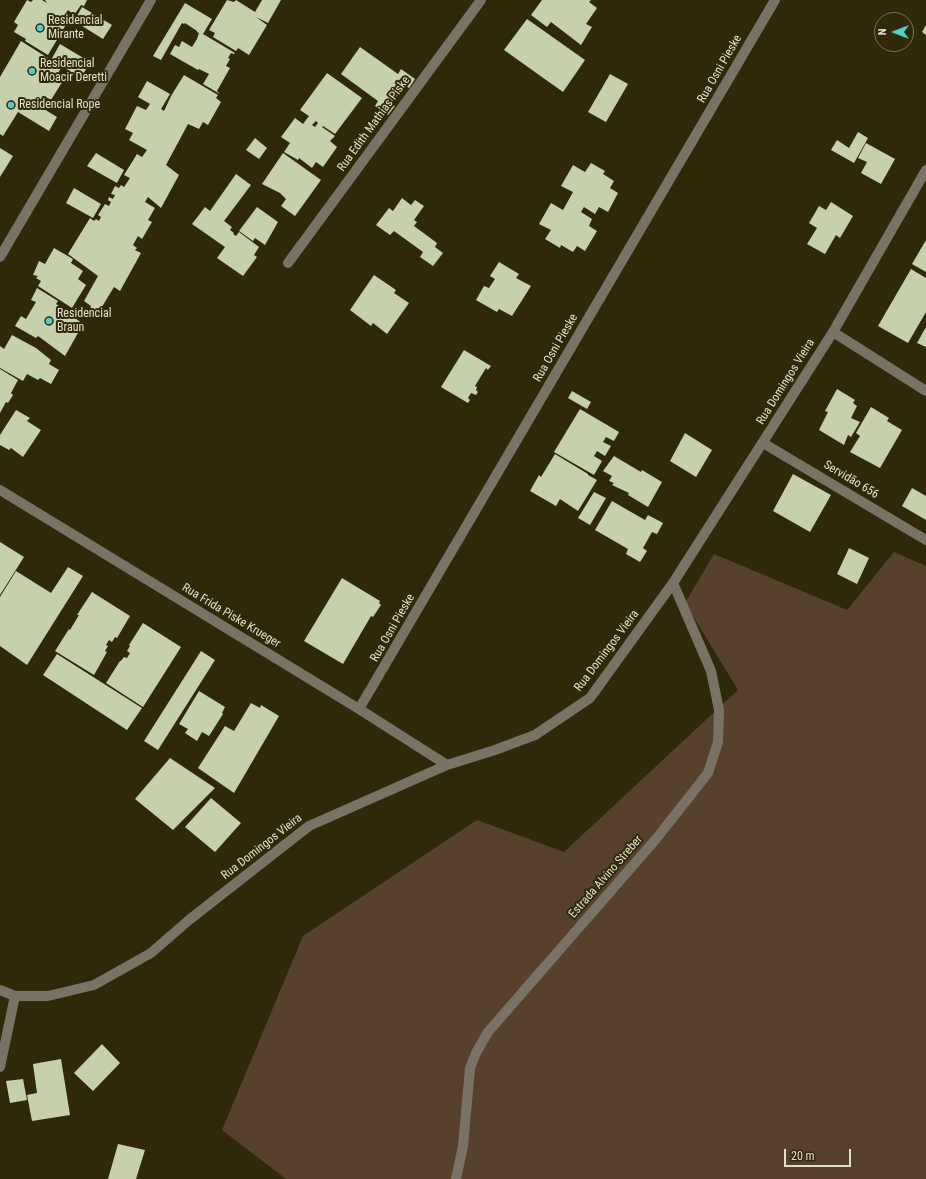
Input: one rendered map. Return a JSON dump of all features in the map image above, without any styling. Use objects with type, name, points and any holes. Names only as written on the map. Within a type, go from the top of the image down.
[{"type":"street","points":[[0,257],[151,0]]},
{"type":"street","name":"Rua Edith Mathias Piske","points":[[288,263],[481,0]]},
{"type":"street","name":"Rua Osni Pieske","points":[[359,709],[775,0]]},
{"type":"street","name":"Rua Domingos Vieira","points":[[0,990],[15,996],[48,996],[94,985],[151,953],[189,920],[309,826],[447,765],[496,750],[535,735],[590,698],[673,583],[763,443],[833,332],[926,170]]},
{"type":"street","points":[[833,332],[926,391]]},
{"type":"street","name":"Servidão 656","points":[[763,443],[926,540]]},
{"type":"street","name":"Rua Frida Piske Krueger","points":[[0,490],[359,709],[447,765]]},
{"type":"street","name":"Estrada Alvino Streber","points":[[456,1179],[463,1146],[470,1068],[488,1032],[656,839],[708,773],[718,742],[719,710],[711,671],[673,583]]},
{"type":"street","points":[[0,1067],[15,996]]},
{"type":"shaded area","points":[[894,552],[926,566],[926,1179],[286,1179],[222,1130],[303,936],[477,820],[564,852],[738,690],[685,603],[714,554],[847,610]]},
{"type":"building","name":"Residencial Mirante","points":[[27,0],[31,2],[33,0],[42,0],[47,3],[45,0],[87,0],[84,6],[81,5],[74,15],[68,10],[66,13],[71,16],[48,55],[25,41],[26,39],[14,32],[18,25],[14,22]]},
{"type":"building","points":[[227,0],[234,2],[236,0],[255,12],[262,0],[281,0],[268,23],[256,17],[267,25],[249,55],[238,48],[236,51],[213,37],[215,33],[209,30]]},
{"type":"building","points":[[542,0],[591,0],[589,2],[597,8],[586,24],[592,27],[581,45],[551,22],[547,27],[531,15]]},
{"type":"building","points":[[185,3],[212,19],[203,34],[235,53],[231,53],[228,58],[230,59],[226,66],[230,68],[217,91],[220,94],[203,84],[209,74],[199,69],[198,70],[170,54],[175,45],[179,47],[182,41],[192,47],[197,39],[199,33],[185,23],[182,23],[161,60],[153,56]]},
{"type":"building","points":[[82,7],[112,25],[103,39],[74,21]]},
{"type":"building","points":[[527,19],[585,60],[563,92],[504,50]]},
{"type":"building","points":[[926,25],[926,35],[922,32]]},
{"type":"building","points":[[21,41],[51,60],[60,44],[90,62],[81,78],[62,66],[57,75],[64,79],[51,100],[44,96],[39,104],[39,106],[57,117],[49,131],[18,112],[3,136],[0,134],[0,77]]},
{"type":"building","points":[[360,47],[398,74],[401,69],[415,79],[409,88],[405,85],[391,104],[395,106],[388,115],[375,106],[378,101],[341,74]]},
{"type":"building","points":[[327,73],[362,98],[335,134],[323,126],[322,127],[335,136],[330,141],[337,147],[323,167],[316,162],[312,168],[299,158],[298,160],[284,152],[290,143],[281,137],[295,118],[303,124],[309,116],[300,110]],"holes":[[[316,121],[318,123],[315,127],[312,125]]]},
{"type":"building","points":[[610,74],[628,84],[606,122],[588,112]]},
{"type":"building","points":[[184,75],[218,95],[216,98],[221,102],[208,125],[203,122],[199,129],[188,124],[166,165],[179,175],[161,208],[148,197],[145,202],[155,208],[148,220],[152,222],[142,239],[138,236],[133,245],[137,248],[135,250],[141,253],[120,291],[114,287],[97,315],[90,309],[91,306],[84,301],[98,276],[68,254],[90,218],[94,221],[96,219],[99,221],[101,217],[98,215],[105,204],[109,206],[111,202],[108,200],[109,197],[113,199],[115,195],[111,194],[115,186],[119,188],[121,185],[124,187],[130,178],[124,175],[137,154],[142,157],[147,150],[129,140],[133,133],[125,129],[137,106],[146,110],[150,104],[138,97],[147,81],[170,94],[161,109],[164,111]]},
{"type":"building","points":[[858,132],[868,138],[854,163],[831,150],[837,140],[849,148]]},
{"type":"building","points":[[255,138],[267,148],[259,159],[246,150]]},
{"type":"building","points":[[866,143],[895,159],[881,184],[861,173],[867,162],[858,158]]},
{"type":"building","points":[[0,148],[13,156],[0,177]]},
{"type":"building","points":[[96,153],[124,170],[117,183],[87,166]]},
{"type":"building","points":[[283,153],[321,180],[295,216],[281,206],[286,199],[280,193],[262,184]]},
{"type":"building","points":[[591,163],[605,171],[603,174],[614,181],[610,188],[618,193],[608,212],[599,207],[595,214],[584,207],[581,212],[592,219],[589,226],[597,231],[585,251],[577,246],[573,252],[561,245],[560,248],[545,239],[551,230],[539,224],[551,203],[563,210],[573,192],[561,186],[573,165],[585,172]]},
{"type":"building","points":[[236,174],[251,185],[224,221],[232,227],[230,230],[234,233],[233,234],[236,236],[239,232],[259,247],[254,255],[257,257],[243,276],[217,258],[225,247],[192,224],[205,207],[210,211]]},
{"type":"building","points":[[74,188],[101,204],[93,218],[66,203]]},
{"type":"building","points":[[402,198],[411,205],[415,200],[424,206],[414,220],[417,222],[414,226],[437,243],[435,247],[443,253],[433,266],[420,257],[423,252],[394,231],[390,235],[376,225],[389,208],[393,211]]},
{"type":"building","points":[[831,202],[853,216],[840,238],[836,235],[825,254],[807,244],[817,228],[809,223],[819,206],[826,210]]},
{"type":"building","points":[[257,207],[278,222],[265,245],[255,238],[253,241],[239,231]]},
{"type":"building","points":[[926,240],[926,272],[912,264]]},
{"type":"building","points":[[54,248],[73,259],[71,263],[83,271],[78,279],[86,285],[72,308],[38,286],[41,281],[36,278],[38,276],[33,275],[39,261],[45,264]]},
{"type":"building","points":[[499,262],[519,274],[516,278],[531,286],[512,316],[499,309],[497,312],[476,300],[484,286],[489,288],[495,279],[490,276]]},
{"type":"building","points":[[911,269],[926,278],[926,312],[908,343],[878,326]]},
{"type":"building","points":[[374,275],[396,290],[394,293],[409,303],[387,334],[373,323],[371,326],[350,310]]},
{"type":"building","name":"Residencial Braun","points":[[37,288],[58,301],[56,304],[83,324],[65,356],[38,336],[36,338],[15,326],[21,316],[26,319],[36,302],[31,300]]},
{"type":"building","points":[[926,327],[926,347],[917,343]]},
{"type":"building","points":[[12,335],[36,348],[51,360],[49,364],[59,370],[51,384],[40,378],[38,380],[27,374],[23,381],[0,368],[0,346],[4,349]]},
{"type":"building","points":[[464,350],[491,366],[488,370],[486,368],[475,386],[477,387],[476,390],[478,392],[476,395],[471,393],[468,398],[470,400],[468,403],[441,387]]},
{"type":"building","points":[[0,369],[18,380],[11,393],[13,395],[8,403],[6,402],[0,413]]},
{"type":"building","points":[[837,389],[855,400],[853,403],[857,406],[851,418],[860,422],[851,437],[848,435],[844,445],[819,430],[828,412],[825,411]]},
{"type":"building","points":[[572,391],[591,402],[587,409],[568,398]]},
{"type":"building","points":[[871,407],[889,418],[887,421],[902,430],[880,468],[850,452],[860,436],[856,433]]},
{"type":"building","points":[[580,409],[619,432],[614,441],[606,437],[603,442],[611,446],[605,456],[597,451],[594,456],[602,461],[594,475],[554,452]]},
{"type":"building","points":[[16,410],[30,418],[27,421],[41,430],[23,457],[11,448],[9,450],[0,445],[0,435]]},
{"type":"building","points":[[685,433],[712,450],[696,477],[670,461]]},
{"type":"building","points":[[555,454],[597,480],[578,511],[560,499],[556,506],[530,491],[539,475],[541,477]]},
{"type":"building","points":[[614,456],[641,472],[642,470],[662,482],[648,507],[628,495],[629,493],[612,485],[614,483],[609,481],[612,476],[603,471]]},
{"type":"building","points":[[793,474],[831,495],[810,532],[773,511]]},
{"type":"building","points":[[912,488],[926,496],[926,520],[902,506]]},
{"type":"building","points":[[594,492],[606,498],[590,525],[578,518]]},
{"type":"building","points":[[612,501],[645,520],[648,515],[663,523],[657,534],[652,532],[643,548],[647,551],[640,562],[626,554],[628,549],[595,530]]},
{"type":"building","points":[[0,542],[24,557],[0,595]]},
{"type":"building","points":[[849,548],[869,558],[857,584],[837,574]]},
{"type":"building","points":[[68,567],[83,576],[27,665],[0,646],[0,597],[16,571],[51,593]]},
{"type":"building","points":[[342,578],[380,601],[379,603],[381,605],[373,617],[371,616],[343,664],[304,641]]},
{"type":"building","points":[[92,592],[130,616],[117,638],[115,637],[112,642],[109,640],[105,651],[107,652],[94,675],[55,651],[69,629],[70,630],[79,615],[77,615]]},
{"type":"building","points":[[143,623],[181,647],[143,707],[106,683],[120,661],[124,657],[127,658],[130,653],[127,651],[130,646],[129,645]]},
{"type":"building","points":[[201,651],[215,660],[158,750],[144,741]]},
{"type":"building","points":[[57,654],[142,708],[127,730],[43,675]]},
{"type":"building","points":[[199,691],[225,707],[222,713],[223,714],[209,736],[202,732],[197,741],[185,733],[188,729],[179,724]]},
{"type":"building","points":[[251,703],[260,708],[261,705],[279,716],[234,793],[198,768],[225,726],[234,731]]},
{"type":"building","points":[[170,758],[215,788],[173,830],[135,799]]},
{"type":"building","points":[[211,798],[241,823],[215,852],[185,827]]},
{"type":"building","points":[[102,1044],[120,1063],[93,1091],[74,1073]]},
{"type":"building","points":[[61,1059],[70,1115],[32,1121],[27,1095],[37,1093],[33,1064]]},
{"type":"building","points":[[23,1079],[27,1100],[10,1103],[6,1081]]},
{"type":"building","points":[[118,1144],[145,1150],[136,1179],[108,1179]]},
{"type":"place","name":"Residencial Mirante","points":[[40,28]]},
{"type":"place","name":"Residencial Moacir Deretti","points":[[32,71]]},
{"type":"place","name":"Residencial Rope","points":[[11,105]]},
{"type":"place","name":"Residencial Braun","points":[[49,321]]}]
